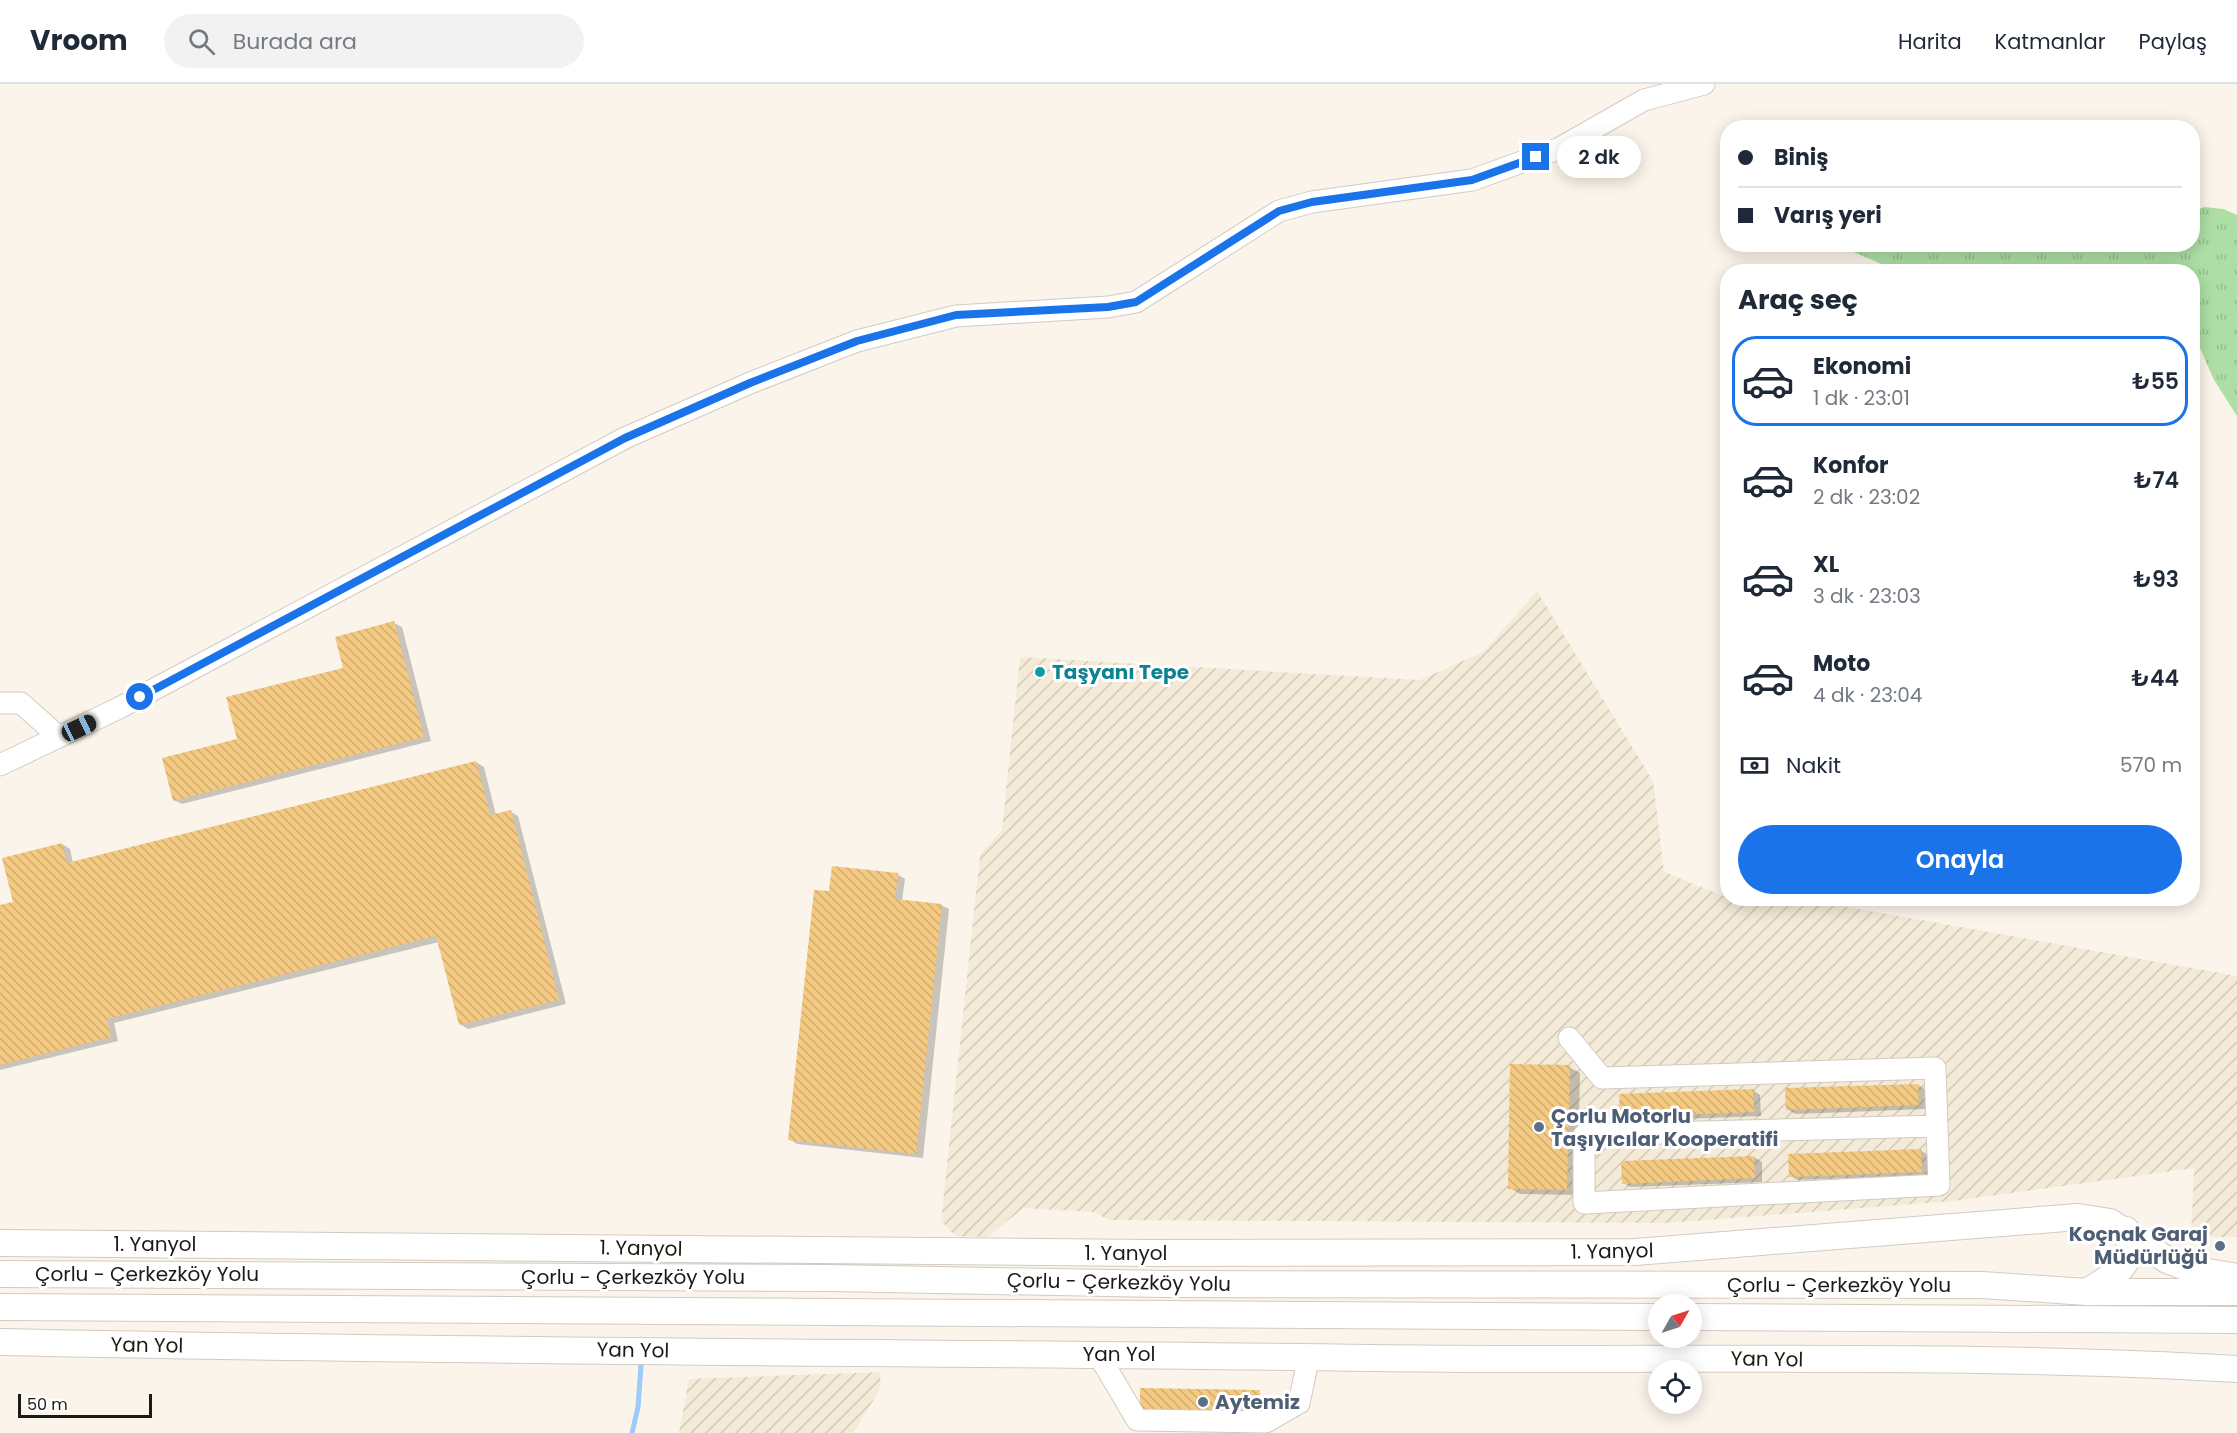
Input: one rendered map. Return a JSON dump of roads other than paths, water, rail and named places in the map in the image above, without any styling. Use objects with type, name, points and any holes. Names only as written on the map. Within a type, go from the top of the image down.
[{"type":"main road","name":"1. Yanyol","points":[[0,1243],[1151,1253],[1635,1252],[2078,1217],[2110,1222],[2126,1230],[2168,1260],[2190,1269],[2237,1277]]},
{"type":"main road","points":[[2087,1292],[2118,1272],[2130,1256],[2131,1244],[2126,1230]]},
{"type":"main road","name":"Çorlu - Çerkezköy Yolu","points":[[0,1274],[829,1278],[1163,1284],[1970,1285],[2087,1292],[2237,1292]]},
{"type":"main road","name":"Çorlu - Çerkezköy Yolu","points":[[0,1307],[1648,1317]]},
{"type":"main road","name":"Çorlu - Çerkezköy Yolu","points":[[1702,1317],[2237,1320]]},
{"type":"main road","name":"Yan Yol","points":[[0,1342],[1309,1356],[1657,1357],[2140,1363],[2237,1369]]},
{"type":"street","points":[[0,765],[130,703],[625,438],[750,383],[857,341],[956,315],[1108,307],[1136,302],[1279,211],[1312,202],[1472,180],[1558,149],[1644,100],[1704,84]]},
{"type":"street","points":[[0,703],[21,703],[59,737]]},
{"type":"street","points":[[1569,1038],[1602,1078],[1935,1068],[1937,1126],[1939,1185],[1584,1203],[1584,1135],[1937,1126]]},
{"type":"street","points":[[1098,1354],[1137,1420],[1266,1422],[1299,1403],[1309,1356]]},
{"type":"waterway","points":[[632,1433],[638,1407],[641,1365]]},
{"type":"place","name":"Taşyanı Tepe","points":[[1040,672]]},
{"type":"place","name":"Çorlu Motorlu Taşıyıcılar Kooperatifi","points":[[1539,1127]]},
{"type":"place","name":"Koçnak Garaj Müdürlüğü","points":[[2220,1246]]},
{"type":"place","name":"Aytemiz","points":[[1203,1402]]}]
